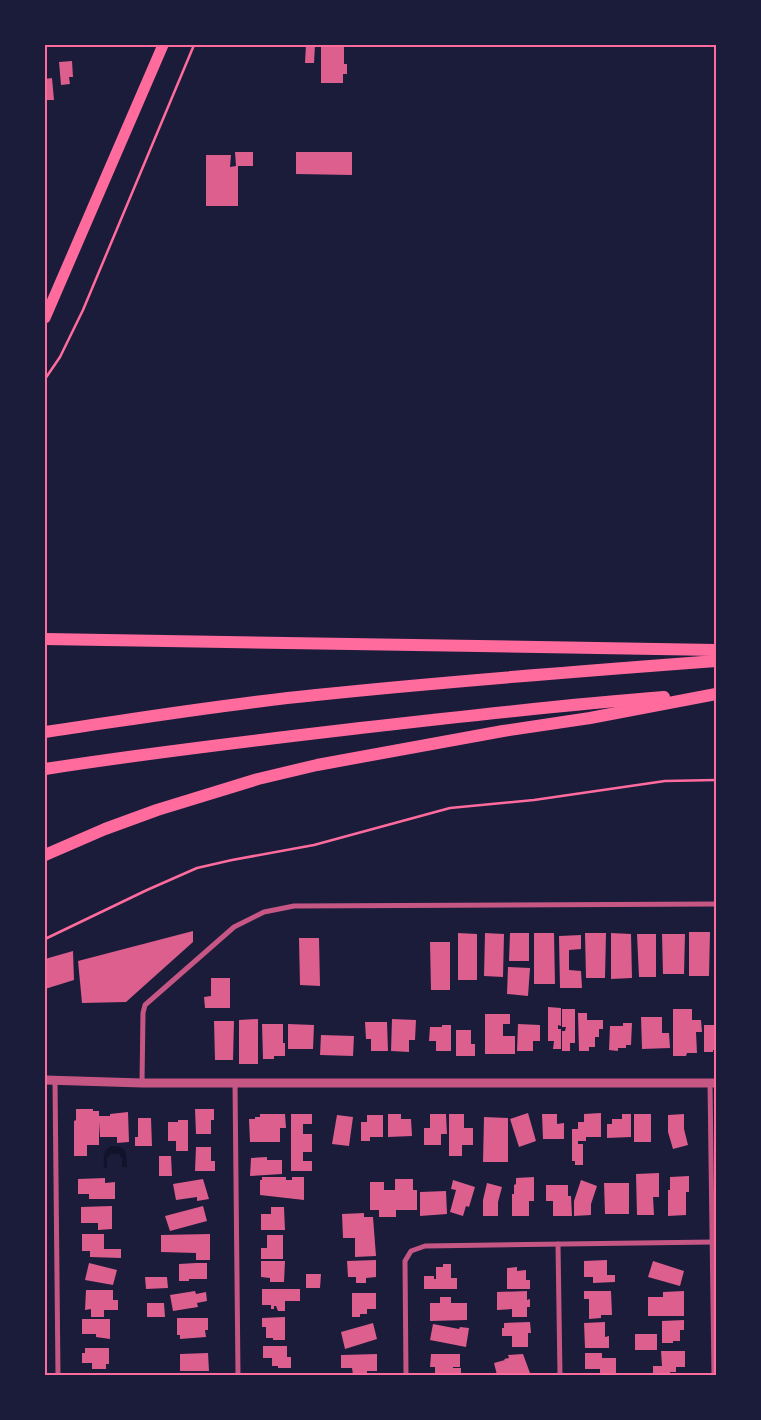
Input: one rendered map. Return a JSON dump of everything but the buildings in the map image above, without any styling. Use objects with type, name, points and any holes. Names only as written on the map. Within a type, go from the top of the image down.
[{"type":"highway","points":[[45,318],[163,45]]},
{"type":"highway","points":[[45,639],[716,650]]},
{"type":"highway","points":[[45,732],[206,708],[323,694],[716,660]]},
{"type":"highway","points":[[45,769],[144,754],[467,716],[584,703],[716,693]]},
{"type":"highway","points":[[45,855],[105,829],[157,810],[258,779],[317,764],[590,718],[716,693]]},
{"type":"street","points":[[142,1083],[143,1013],[145,1005],[234,927],[264,912],[294,906],[716,904]]},
{"type":"street","points":[[58,1375],[50,1080],[142,1083],[713,1083],[712,1242],[714,1375]]},
{"type":"street","points":[[235,1083],[238,1375]]},
{"type":"street","points":[[406,1375],[405,1261],[411,1251],[425,1246],[712,1242]]},
{"type":"street","points":[[558,1244],[560,1375]]},
{"type":"path","points":[[45,379],[60,357],[83,310],[194,45]]},
{"type":"path","points":[[45,939],[197,868],[314,844],[450,808],[534,800],[665,781],[716,780]]},
{"type":"shaded area","points":[[111,1146],[121,1147],[125,1151],[127,1167],[122,1167],[122,1159],[119,1154],[111,1154],[107,1158],[107,1168],[104,1168],[105,1153]]}]
